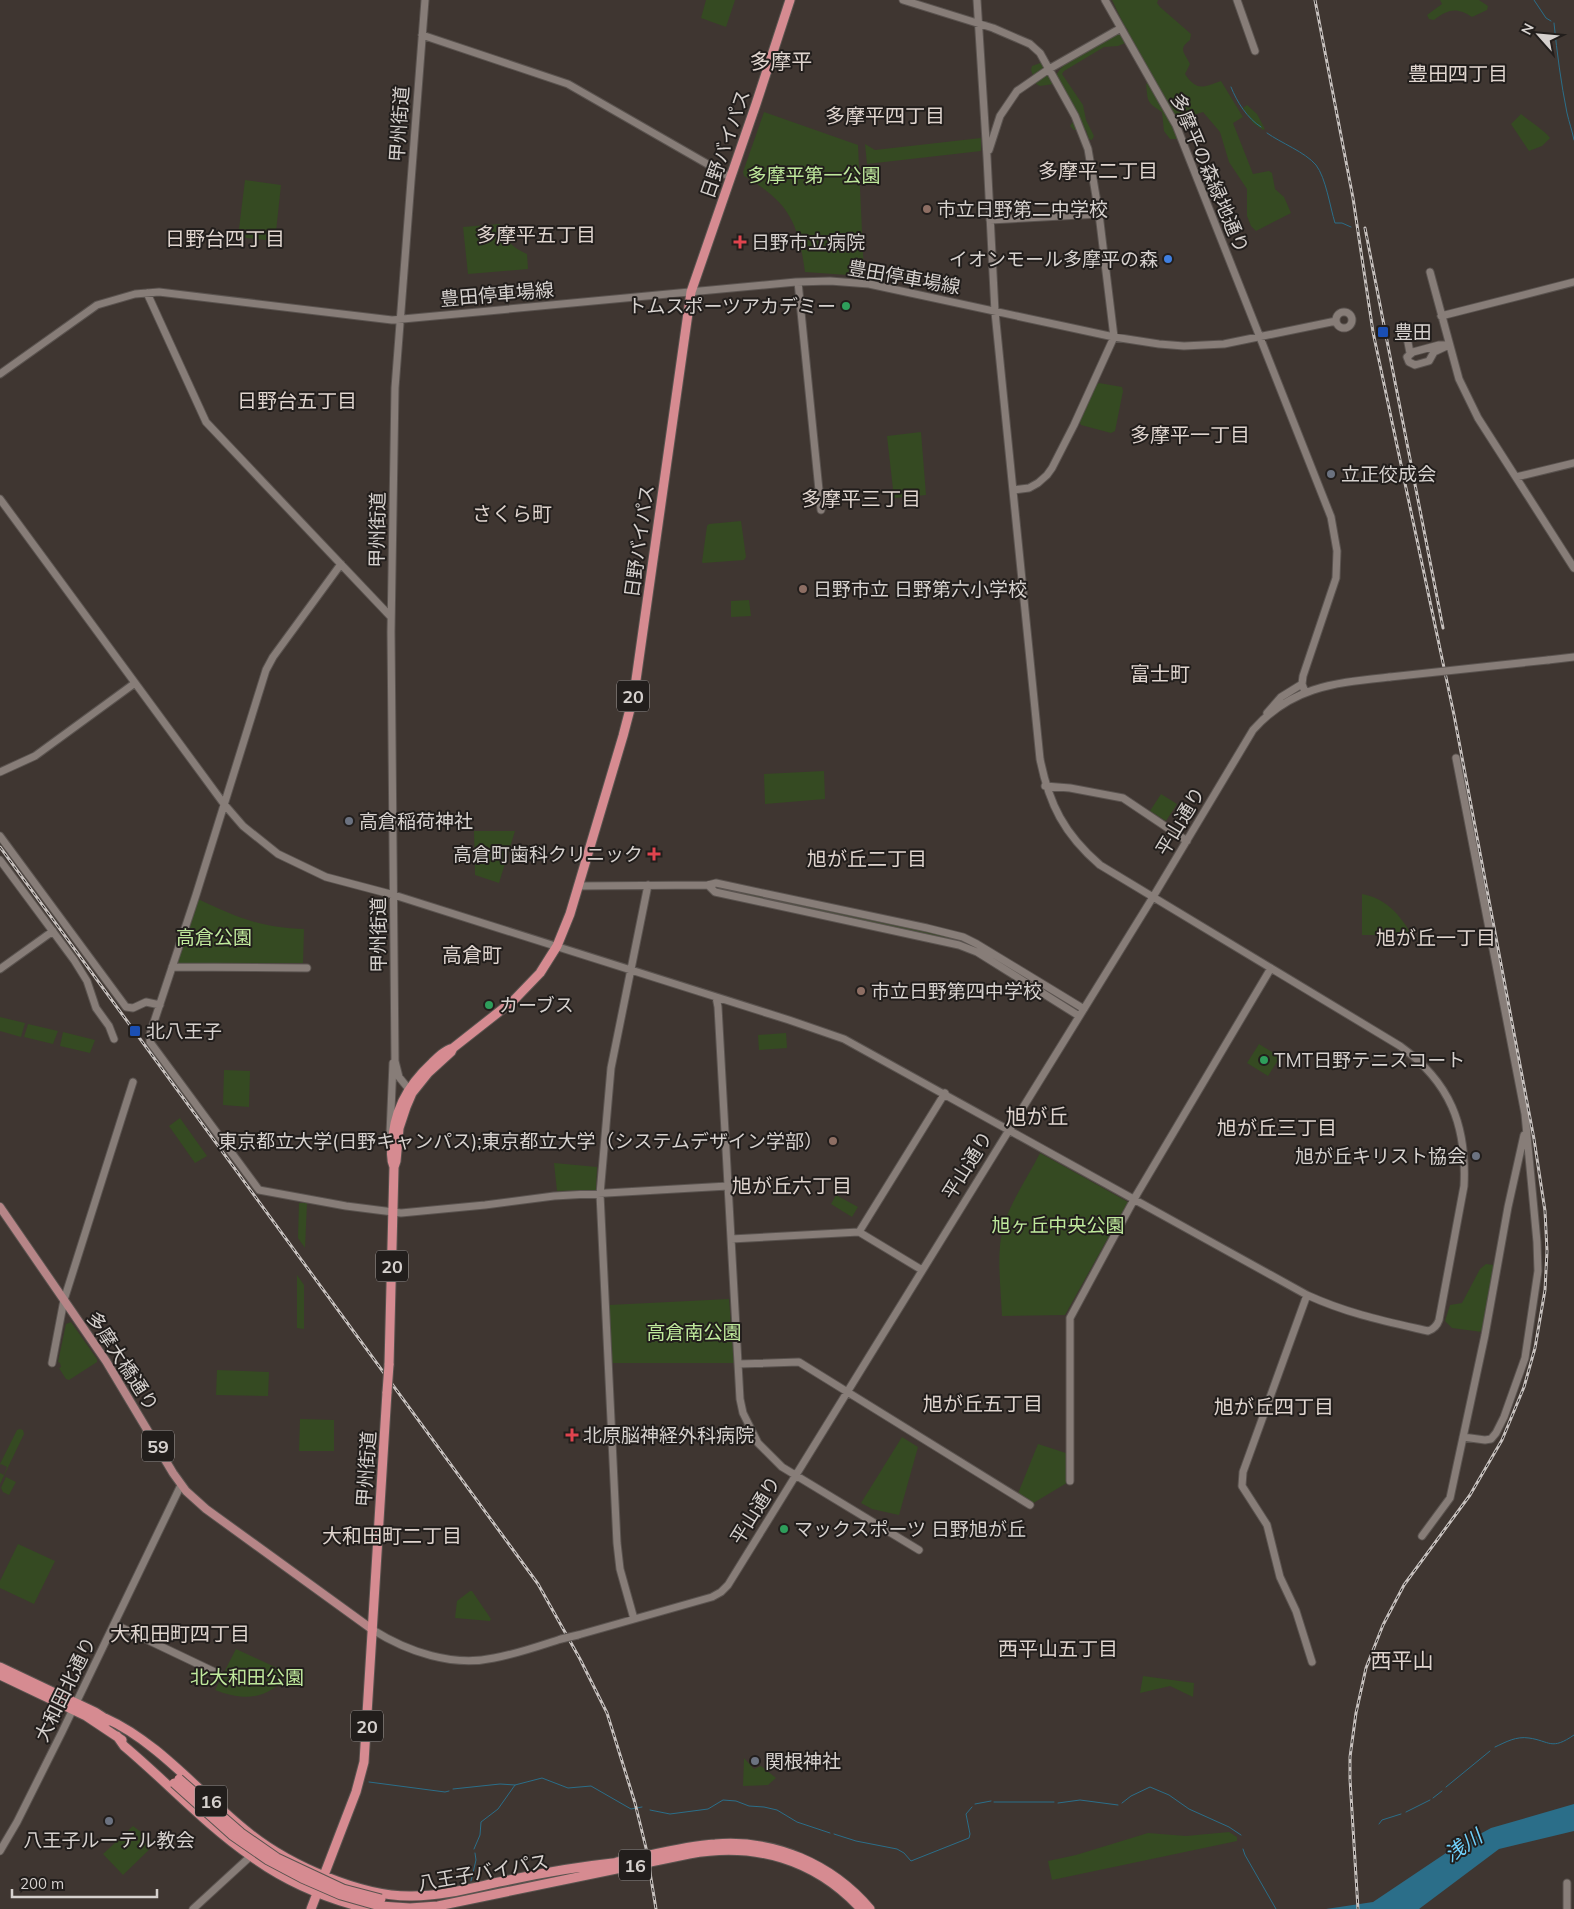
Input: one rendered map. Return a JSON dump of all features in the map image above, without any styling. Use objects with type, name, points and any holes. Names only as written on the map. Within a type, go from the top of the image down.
[{"type":"highway","name":"日野バイパス","points":[[394,1166],[391,1162],[391,1155],[395,1118],[410,1091],[430,1064],[448,1049],[454,1048],[519,994],[540,973],[564,932],[634,694],[691,292],[790,0]]},
{"type":"highway","name":"甲州街道","points":[[311,1909],[361,1776],[366,1742],[389,1365],[394,1166],[399,1128],[410,1091]]},
{"type":"highway","name":"八王子バイパス","points":[[0,1667],[74,1707],[117,1736],[176,1781]]},
{"type":"highway","name":"八王子バイパス","points":[[0,1675],[104,1718],[140,1744],[232,1835],[268,1860],[296,1876],[341,1895],[407,1908],[438,1906],[621,1865],[722,1838],[759,1846],[814,1864],[838,1879],[870,1909]]},
{"type":"highway","name":"16","points":[[104,1718],[120,1724],[142,1740],[236,1823],[264,1844],[324,1875],[374,1892],[393,1896],[443,1894],[552,1871],[621,1865]]},
{"type":"highway","name":"16","points":[[117,1736],[124,1746],[250,1856],[278,1873],[317,1892],[348,1904],[369,1909]]},
{"type":"highway","name":"八王子バイパス","points":[[621,1865],[702,1852],[727,1850],[759,1852],[783,1858],[793,1858],[830,1881],[861,1909]]},
{"type":"highway","name":"16","points":[[453,1909],[590,1878],[621,1865]]},
{"type":"main road","name":"多摩大橋通り","points":[[0,1207],[130,1398],[181,1485],[206,1508],[373,1630]]},
{"type":"street","name":"甲州街道","points":[[410,1091],[399,1077],[395,1061],[391,616],[396,388],[425,0]]},
{"type":"street","points":[[903,0],[1009,34],[1030,44],[1040,53],[1049,69],[1083,134],[1088,149],[1099,214],[1114,337],[1052,468],[1038,483],[1029,488],[1013,490]]},
{"type":"street","points":[[0,499],[224,804],[243,826],[278,854],[326,877],[394,895],[844,1039],[945,1093],[1307,1295],[1336,1308],[1363,1316],[1428,1331],[1435,1328],[1440,1313],[1464,1186],[1464,1146],[1459,1123],[1451,1104],[1435,1078],[1422,1063],[1400,1046],[1100,865],[1081,848],[1064,825],[1045,786],[1040,759],[995,312],[986,128],[977,0]]},
{"type":"street","name":"多摩平の森緑地通り","points":[[1105,0],[1176,125],[1332,517],[1336,541],[1336,578],[1302,684]]},
{"type":"street","points":[[1237,0],[1255,51]]},
{"type":"street","points":[[987,157],[994,130],[1008,102],[1017,91],[1049,69],[1121,28]]},
{"type":"street","points":[[422,35],[568,84],[730,177]]},
{"type":"street","points":[[986,128],[994,130]]},
{"type":"street","points":[[990,220],[1099,214]]},
{"type":"street","points":[[1430,272],[1449,345],[1464,392],[1478,418],[1574,568]]},
{"type":"street","name":"豊田停車場線","points":[[0,374],[97,305],[135,294],[147,293],[172,293],[388,320],[821,281],[869,284],[1114,337],[1184,346],[1224,344],[1336,321]]},
{"type":"street","points":[[798,282],[821,510]]},
{"type":"street","points":[[1441,316],[1574,282]]},
{"type":"street","points":[[147,293],[206,422],[391,616]]},
{"type":"street","points":[[1405,327],[1410,353],[1407,357],[1409,362],[1415,365],[1429,361],[1434,352],[1449,345]]},
{"type":"street","points":[[1410,353],[1438,345],[1449,345]]},
{"type":"street","points":[[1516,477],[1574,463]]},
{"type":"street","points":[[341,564],[269,663],[150,1034],[150,1042],[259,1190],[393,1213],[485,1205],[554,1196],[728,1186]]},
{"type":"street","name":"平山通り","points":[[373,1630],[398,1644],[438,1657],[471,1660],[494,1658],[712,1597],[721,1592],[732,1578],[1153,898],[1247,739],[1262,719],[1282,704],[1305,692],[1324,686],[1574,657]]},
{"type":"street","points":[[0,772],[35,756],[135,683]]},
{"type":"street","points":[[1262,719],[1269,708],[1280,697],[1302,684],[1305,692]]},
{"type":"street","points":[[1456,758],[1524,1114],[1533,1192],[1538,1271],[1528,1342],[1516,1385],[1496,1433],[1491,1439],[1485,1440],[1464,1437]]},
{"type":"street","points":[[1045,786],[1070,788],[1123,798],[1187,841]]},
{"type":"street","points":[[0,836],[126,1007],[133,1008],[146,1002],[160,1005]]},
{"type":"street","points":[[0,860],[88,981],[96,1008],[109,1026],[114,1039]]},
{"type":"street","points":[[578,886],[708,886],[716,883],[963,937],[994,953],[1084,1008]]},
{"type":"street","points":[[634,1619],[620,1569],[617,1542],[600,1194],[611,1068],[648,886]]},
{"type":"street","points":[[708,886],[715,892],[959,945],[977,952],[1079,1016]]},
{"type":"street","points":[[0,969],[53,931]]},
{"type":"street","points":[[172,967],[307,968]]},
{"type":"street","points":[[1070,1481],[1070,1318],[1134,1199],[1271,968]]},
{"type":"street","points":[[716,997],[740,1399],[743,1413],[758,1442],[770,1457],[796,1475],[919,1550]]},
{"type":"street","name":"甲州街道","points":[[391,1155],[392,1065],[395,1061]]},
{"type":"street","points":[[52,1363],[64,1300],[134,1082]]},
{"type":"street","points":[[859,1232],[945,1093]]},
{"type":"street","points":[[1422,1536],[1450,1498],[1485,1335],[1504,1226],[1525,1132]]},
{"type":"street","points":[[731,1239],[859,1232],[922,1270]]},
{"type":"street","points":[[1307,1295],[1243,1472],[1242,1486],[1267,1525],[1280,1577],[1296,1611],[1312,1662]]},
{"type":"street","points":[[738,1364],[799,1362],[1030,1505]]},
{"type":"street","name":"大和田北通り","points":[[0,1851],[17,1822],[74,1707],[181,1485]]},
{"type":"street","points":[[114,1624],[218,1674]]},
{"type":"street","points":[[193,1909],[264,1844]]},
{"type":"street","points":[[1566,1883],[1566,1909]]},
{"type":"green space","points":[[706,0],[735,0],[726,27],[701,18]]},
{"type":"green space","points":[[1112,0],[1158,0],[1157,3],[1160,7],[1191,34],[1190,40],[1183,48],[1190,64],[1185,74],[1197,86],[1210,85],[1221,81],[1243,117],[1233,123],[1253,174],[1269,171],[1272,173],[1275,189],[1284,197],[1291,213],[1256,231],[1251,226],[1247,216],[1247,189],[1229,162],[1220,132],[1203,112],[1181,119],[1178,116],[1174,118],[1174,127],[1178,139],[1170,139],[1164,131],[1162,112],[1150,103],[1148,98],[1146,84],[1152,80],[1130,41],[1118,46],[1104,47],[1064,71],[1062,74],[1083,105],[1086,120],[1094,136],[1092,140],[1089,139],[1086,130],[1074,130],[1070,126],[1077,116],[1060,83],[1040,86],[1036,84],[1031,70],[1032,66],[1043,62],[1049,76],[1056,76],[1067,63],[1084,51],[1119,33],[1123,36],[1128,30]]},
{"type":"green space","points":[[1440,0],[1479,0],[1488,6],[1487,10],[1472,17],[1462,12],[1453,11],[1444,13],[1434,20],[1429,19],[1427,15],[1442,4]]},
{"type":"green space","points":[[1247,105],[1257,114],[1265,129],[1263,130],[1253,123],[1243,108]]},
{"type":"green space","name":"多摩平第一公園","points":[[764,112],[858,145],[864,274],[862,276],[805,272],[799,240],[789,215],[772,195],[744,176],[743,172]]},
{"type":"green space","points":[[1521,114],[1550,138],[1542,146],[1529,151],[1511,124]]},
{"type":"green space","points":[[981,138],[981,151],[867,164],[865,144],[875,150]]},
{"type":"green space","points":[[245,180],[281,185],[275,241],[238,237]]},
{"type":"green space","points":[[500,224],[509,242],[527,254],[528,269],[468,274],[463,227]]},
{"type":"green space","points":[[1099,383],[1122,387],[1123,391],[1115,431],[1111,433],[1081,425],[1079,420],[1096,385]]},
{"type":"green space","points":[[921,432],[926,495],[894,498],[887,436]]},
{"type":"green space","points":[[741,521],[746,557],[744,560],[703,563],[707,526],[709,524]]},
{"type":"green space","points":[[749,600],[751,616],[731,617],[731,601]]},
{"type":"green space","points":[[824,771],[825,799],[765,804],[764,774]]},
{"type":"green space","points":[[1161,794],[1177,804],[1166,821],[1150,811]]},
{"type":"green space","points":[[474,831],[515,831],[499,883],[475,875]]},
{"type":"green space","points":[[716,883],[963,937],[1084,1009],[1079,1016],[977,952],[715,892],[708,885]]},
{"type":"green space","points":[[1362,894],[1379,900],[1392,909],[1412,935],[1362,935]]},
{"type":"green space","name":"高倉公園","points":[[198,899],[262,924],[304,929],[303,963],[177,963]]},
{"type":"green space","points":[[0,1017],[25,1023],[21,1037],[0,1031]]},
{"type":"green space","points":[[28,1024],[58,1031],[53,1044],[24,1037]]},
{"type":"green space","points":[[63,1032],[95,1040],[90,1053],[60,1046]]},
{"type":"green space","points":[[786,1033],[787,1048],[759,1050],[758,1035]]},
{"type":"green space","name":"TMT日野テニスコート","points":[[1259,1044],[1280,1057],[1268,1076],[1247,1063]]},
{"type":"green space","points":[[224,1070],[250,1071],[249,1107],[223,1105]]},
{"type":"green space","points":[[180,1118],[207,1156],[195,1163],[169,1126]]},
{"type":"green space","name":"旭ヶ丘中央公園","points":[[1040,1153],[1128,1202],[1065,1315],[1002,1316],[999,1260],[1003,1228],[1015,1199]]},
{"type":"green space","points":[[554,1163],[597,1167],[596,1190],[557,1191]]},
{"type":"green space","points":[[836,1195],[858,1207],[852,1217],[831,1204]]},
{"type":"green space","points":[[299,1203],[307,1203],[305,1248],[298,1238]]},
{"type":"green space","points":[[1486,1264],[1494,1265],[1482,1332],[1452,1328],[1445,1321],[1450,1305],[1462,1303],[1480,1269]]},
{"type":"green space","points":[[297,1275],[304,1285],[304,1329],[297,1328]]},
{"type":"green space","name":"高倉南公園","points":[[729,1299],[734,1363],[612,1363],[609,1305]]},
{"type":"green space","points":[[71,1322],[97,1359],[97,1362],[69,1380],[66,1379],[59,1368],[61,1367],[58,1362],[66,1324]]},
{"type":"green space","points":[[217,1370],[269,1372],[268,1396],[216,1395]]},
{"type":"green space","points":[[300,1419],[334,1420],[334,1451],[299,1451]]},
{"type":"green space","points":[[17,1430],[23,1430],[24,1434],[0,1484],[0,1473],[4,1475],[7,1467],[0,1464]]},
{"type":"green space","points":[[902,1437],[918,1447],[899,1515],[872,1509],[861,1503]]},
{"type":"green space","points":[[1038,1444],[1069,1454],[1070,1481],[1030,1505],[1017,1496]]},
{"type":"green space","points":[[6,1477],[16,1482],[9,1495],[3,1492],[1,1488]]},
{"type":"green space","points":[[18,1544],[55,1561],[34,1604],[0,1588],[0,1581]]},
{"type":"green space","points":[[472,1591],[491,1619],[490,1621],[455,1618],[457,1601]]},
{"type":"green space","name":"北大和田公園","points":[[236,1649],[290,1674],[273,1689],[256,1696],[237,1696],[215,1690]]},
{"type":"green space","points":[[1143,1676],[1194,1683],[1193,1697],[1170,1686],[1140,1693]]},
{"type":"green space","points":[[744,1758],[754,1769],[761,1766],[776,1778],[768,1785],[743,1786]]},
{"type":"green space","points":[[133,1826],[156,1843],[123,1875],[103,1854]]},
{"type":"green space","points":[[1229,1832],[1237,1837],[1237,1841],[1052,1880],[1048,1861],[1076,1855],[1148,1833],[1186,1836]]},
{"type":"water","name":"浅川","points":[[1574,1804],[1574,1831],[1499,1849],[1419,1909],[1326,1909],[1373,1902],[1449,1851],[1491,1828]]},
{"type":"waterway","points":[[1534,0],[1546,18],[1551,21]]},
{"type":"waterway","points":[[1554,23],[1563,90],[1574,140]]},
{"type":"waterway","points":[[1231,87],[1243,109],[1261,127]]},
{"type":"waterway","points":[[1267,133],[1306,156],[1316,165],[1325,185],[1335,223],[1342,223],[1351,227]]},
{"type":"waterway","points":[[1495,1747],[1520,1738],[1536,1739],[1555,1744],[1574,1735]]},
{"type":"waterway","points":[[1446,1787],[1490,1751]]},
{"type":"waterway","points":[[474,1849],[480,1835],[481,1822],[498,1809],[515,1785],[542,1778],[568,1788],[591,1786],[631,1809],[642,1807]]},
{"type":"waterway","points":[[369,1782],[449,1791]]},
{"type":"waterway","points":[[453,1789],[500,1784],[515,1785]]},
{"type":"waterway","points":[[1122,1803],[1131,1796],[1150,1787],[1169,1795],[1189,1809],[1229,1827],[1241,1835]]},
{"type":"waterway","points":[[1433,1798],[1442,1791]]},
{"type":"waterway","points":[[650,1810],[670,1814],[708,1809],[723,1800],[736,1801],[749,1806],[777,1810],[797,1822],[830,1833]]},
{"type":"waterway","points":[[1058,1803],[1080,1800],[1118,1805]]},
{"type":"waterway","points":[[1406,1812],[1430,1800]]},
{"type":"waterway","points":[[975,1804],[991,1801]]},
{"type":"waterway","points":[[994,1802],[1054,1802]]},
{"type":"waterway","points":[[834,1834],[856,1841],[897,1849],[904,1853],[911,1861],[969,1838],[966,1814],[972,1807]]},
{"type":"waterway","points":[[1379,1824],[1382,1820],[1401,1814]]},
{"type":"waterway","points":[[1243,1849],[1276,1909]]},
{"type":"waterway","points":[[471,1881],[476,1860],[475,1853]]},
{"type":"railway","points":[[1315,0],[1353,198],[1373,332],[1454,715],[1534,1139],[1545,1211],[1547,1251],[1545,1290],[1535,1348],[1524,1387],[1502,1440],[1470,1495],[1404,1585],[1383,1625],[1366,1668],[1356,1713],[1350,1757],[1358,1909]]},
{"type":"railway","points":[[1365,228],[1443,628]]},
{"type":"railway","points":[[0,847],[538,1584],[580,1659],[607,1713],[635,1803],[646,1848],[656,1909]]},
{"type":"place","name":"市立日野第二中学校","points":[[927,209]]},
{"type":"place","name":"日野市立病院","points":[[740,242]]},
{"type":"place","name":"イオンモール多摩平の森","points":[[1168,259]]},
{"type":"place","name":"トムスポーツアカデミー","points":[[846,306]]},
{"type":"place","name":"豊田","points":[[1383,332]]},
{"type":"place","name":"立正佼成会","points":[[1331,474]]},
{"type":"place","name":"日野市立 日野第六小学校","points":[[803,589]]},
{"type":"place","name":"高倉稲荷神社","points":[[349,821]]},
{"type":"place","name":"高倉町歯科クリニック","points":[[654,854]]},
{"type":"place","name":"市立日野第四中学校","points":[[861,991]]},
{"type":"place","name":"カーブス","points":[[489,1005]]},
{"type":"place","name":"北八王子","points":[[135,1031]]},
{"type":"place","name":"TMT日野テニスコート","points":[[1264,1060]]},
{"type":"place","name":"東京都立大学(日野キャンパス);東京都立大学（システムデザイン学部）","points":[[833,1141]]},
{"type":"place","name":"旭が丘キリスト協会","points":[[1476,1156]]},
{"type":"place","name":"北原脳神経外科病院","points":[[572,1435]]},
{"type":"place","name":"マックスポーツ 日野旭が丘","points":[[784,1529]]},
{"type":"place","name":"関根神社","points":[[755,1761]]},
{"type":"place","name":"八王子ルーテル教会","points":[[109,1821]]},
{"type":"district","name":"多摩平","points":[[781,61]]},
{"type":"district","name":"豊田四丁目","points":[[1458,73]]},
{"type":"district","name":"多摩平四丁目","points":[[885,115]]},
{"type":"district","name":"多摩平二丁目","points":[[1098,170]]},
{"type":"district","name":"多摩平五丁目","points":[[536,234]]},
{"type":"district","name":"日野台四丁目","points":[[225,238]]},
{"type":"district","name":"日野台五丁目","points":[[297,400]]},
{"type":"district","name":"多摩平一丁目","points":[[1190,434]]},
{"type":"district","name":"多摩平三丁目","points":[[861,498]]},
{"type":"district","name":"さくら町","points":[[512,513]]},
{"type":"district","name":"富士町","points":[[1160,673]]},
{"type":"district","name":"旭が丘二丁目","points":[[867,858]]},
{"type":"district","name":"旭が丘一丁目","points":[[1436,937]]},
{"type":"district","name":"高倉町","points":[[472,954]]},
{"type":"district","name":"旭が丘","points":[[1037,1116]]},
{"type":"district","name":"旭が丘三丁目","points":[[1277,1127]]},
{"type":"district","name":"旭が丘六丁目","points":[[792,1185]]},
{"type":"district","name":"旭が丘五丁目","points":[[983,1403]]},
{"type":"district","name":"旭が丘四丁目","points":[[1274,1406]]},
{"type":"district","name":"大和田町二丁目","points":[[392,1535]]},
{"type":"district","name":"大和田町四丁目","points":[[180,1633]]},
{"type":"district","name":"西平山五丁目","points":[[1058,1648]]},
{"type":"district","name":"西平山","points":[[1402,1660]]}]
